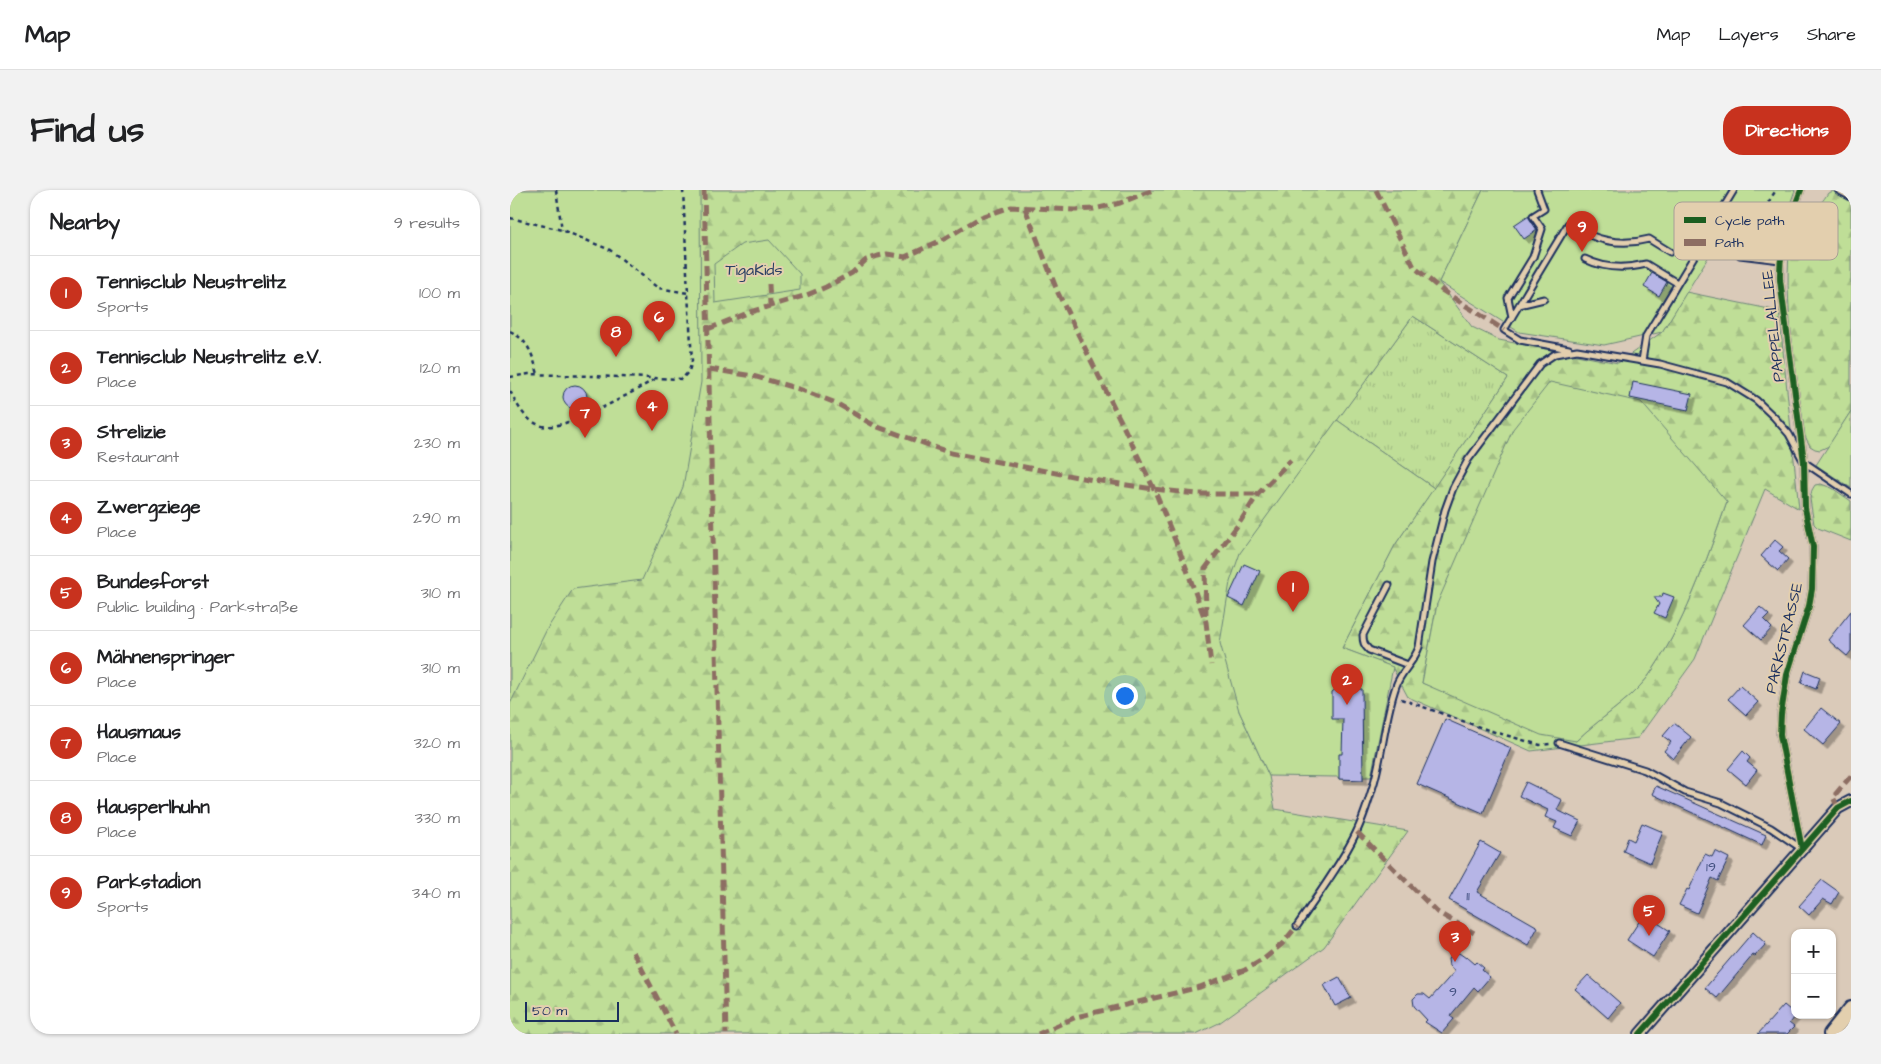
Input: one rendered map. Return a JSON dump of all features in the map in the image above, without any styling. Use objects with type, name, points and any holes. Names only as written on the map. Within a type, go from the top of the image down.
[{"type":"main road","points":[[1831,1034],[1851,1009]]},
{"type":"street","points":[[1640,1034],[1838,808],[1851,801]]},
{"type":"lane","points":[[1512,318],[1508,298],[1533,257],[1542,229],[1533,216],[1544,209],[1537,190]]},
{"type":"lane","points":[[1727,202],[1734,190]]},
{"type":"lane","name":"PAPPELALLEE","points":[[1797,202],[1801,190]]},
{"type":"lane","points":[[1838,190],[1851,197]]},
{"type":"lane","points":[[1670,252],[1649,239],[1636,242],[1610,242],[1592,238],[1568,224],[1504,330],[1520,340],[1642,361],[1713,377],[1742,391],[1774,417],[1789,434],[1804,462],[1851,494]]},
{"type":"lane","points":[[1585,260],[1597,265],[1627,269],[1646,264],[1677,283]]},
{"type":"lane","points":[[1642,361],[1646,336],[1691,260]]},
{"type":"lane","name":"PAPPELALLEE","points":[[1780,260],[1781,289],[1804,462]]},
{"type":"lane","points":[[1519,305],[1544,299]]},
{"type":"lane","points":[[1297,926],[1344,855],[1356,832],[1375,781],[1397,684],[1408,664],[1417,655],[1438,534],[1459,474],[1540,364],[1555,354],[1577,350]]},
{"type":"lane","name":"PARKSTRASSE","points":[[1802,849],[1780,735],[1780,714],[1787,675],[1809,606],[1812,589],[1813,547],[1805,508],[1804,462]]},
{"type":"lane","points":[[1389,585],[1363,635],[1363,641],[1370,650],[1408,664]]},
{"type":"lane","points":[[1559,743],[1645,770],[1684,792],[1721,803],[1771,828],[1802,849]]},
{"type":"path","points":[[556,190],[562,230]]},
{"type":"path","points":[[510,378],[538,375],[682,379],[690,371],[692,361],[683,190]]},
{"type":"path","points":[[1769,202],[1776,190]]},
{"type":"path","points":[[510,218],[562,230],[610,250],[658,288],[688,293]]},
{"type":"path","points":[[510,331],[521,337],[532,352],[538,375]]},
{"type":"path","points":[[510,391],[522,413],[541,427],[561,425],[602,408],[655,379]]},
{"type":"path","points":[[1393,696],[1488,730],[1540,745],[1559,743]]},
{"type":"green space","points":[[510,190],[1483,190],[1439,282],[1472,327],[1499,340],[1618,363],[1662,332],[1686,292],[1779,311],[1799,509],[1765,489],[1695,659],[1638,738],[1531,751],[1408,697],[1392,667],[1342,648],[1395,545],[1508,378],[1413,316],[1241,553],[1239,711],[1269,776],[1275,809],[1408,831],[1324,947],[1219,1023],[1196,1034],[510,1034]],"holes":[[[1727,502],[1693,593],[1660,659],[1639,687],[1576,741],[1422,683],[1437,604]]]},
{"type":"green space","points":[[510,190],[700,190],[701,382],[683,487],[642,580],[573,589],[547,629],[510,704]]},
{"type":"green space","points":[[1483,190],[1795,190],[1791,202],[1674,202],[1674,260],[1707,260],[1662,332],[1604,345],[1519,332],[1439,282]]},
{"type":"green space","points":[[1834,191],[1851,200],[1851,411],[1829,446],[1820,450],[1810,446],[1805,436],[1790,327],[1788,272],[1789,260],[1838,260],[1838,202],[1822,202],[1828,193]]},
{"type":"green space","name":"TigaKids","points":[[769,240],[800,274],[800,290],[715,303],[714,264],[742,244]]},
{"type":"green space","points":[[1413,316],[1508,378],[1434,488],[1337,420]]},
{"type":"green space","points":[[1550,382],[1641,402],[1727,502],[1693,593],[1660,659],[1639,687],[1576,741],[1541,735],[1422,683],[1437,604],[1513,429]]},
{"type":"green space","points":[[1851,411],[1851,488],[1816,465]]},
{"type":"green space","points":[[1337,420],[1434,488],[1395,545],[1342,648],[1393,667],[1371,777],[1363,777],[1363,780],[1339,779],[1338,777],[1269,776],[1239,711],[1220,643],[1230,582],[1240,553]]},
{"type":"green space","points":[[1821,484],[1832,488],[1851,501],[1851,541],[1818,528],[1814,524],[1810,499],[1815,485]]},
{"type":"building","points":[[1529,215],[1537,230],[1524,239],[1514,225]]},
{"type":"building","points":[[1652,273],[1667,282],[1659,296],[1644,287]]},
{"type":"building","points":[[1633,382],[1692,394],[1688,410],[1630,398]]},
{"type":"building","points":[[575,385],[583,389],[587,397],[583,405],[575,409],[567,405],[563,397],[567,389]]},
{"type":"building","points":[[1775,540],[1783,547],[1779,551],[1788,559],[1778,571],[1761,556]]},
{"type":"building","points":[[1244,564],[1260,571],[1244,606],[1228,598]]},
{"type":"building","points":[[1663,593],[1674,597],[1665,618],[1654,613],[1659,604],[1654,597],[1662,597]]},
{"type":"building","points":[[1760,607],[1769,615],[1764,620],[1772,628],[1761,640],[1744,625]]},
{"type":"building","points":[[1851,611],[1851,651],[1847,656],[1828,640]]},
{"type":"building","points":[[1805,671],[1820,677],[1816,689],[1801,683]]},
{"type":"building","points":[[1342,684],[1352,685],[1352,689],[1362,689],[1363,780],[1339,779],[1339,754],[1342,754],[1343,719],[1332,719],[1332,692]]},
{"type":"building","points":[[1740,686],[1758,702],[1746,715],[1728,699]]},
{"type":"building","points":[[1821,708],[1841,724],[1823,745],[1804,729]]},
{"type":"building","points":[[1445,719],[1511,748],[1483,813],[1417,784]]},
{"type":"building","points":[[1674,723],[1691,737],[1673,759],[1664,751],[1671,742],[1663,736]]},
{"type":"building","points":[[1743,751],[1750,758],[1747,762],[1757,770],[1746,784],[1728,769]]},
{"type":"building","points":[[1526,782],[1562,800],[1557,810],[1580,821],[1572,836],[1554,828],[1557,822],[1545,817],[1548,810],[1519,796]]},
{"type":"building","points":[[1656,786],[1766,835],[1762,845],[1652,794]]},
{"type":"building","points":[[1642,823],[1663,832],[1650,863],[1623,851],[1628,838],[1634,841]]},
{"type":"building","points":[[1481,842],[1500,853],[1477,892],[1538,927],[1528,945],[1449,900]]},
{"type":"building","points":[[1715,851],[1729,858],[1718,881],[1712,878],[1697,913],[1679,905],[1687,889],[1689,890],[1705,854],[1712,857]]},
{"type":"building","points":[[1822,880],[1839,892],[1832,904],[1823,899],[1809,915],[1799,906]]},
{"type":"building","points":[[1644,914],[1670,931],[1653,957],[1627,940]]},
{"type":"building","points":[[1753,932],[1766,944],[1755,956],[1753,955],[1717,998],[1705,988]]},
{"type":"building","points":[[1459,953],[1475,964],[1477,962],[1490,977],[1478,991],[1474,987],[1450,1016],[1454,1019],[1442,1033],[1425,1022],[1427,1020],[1414,1006],[1413,999],[1418,994],[1424,994],[1430,999],[1455,971],[1449,966],[1448,959],[1452,954]]},
{"type":"building","points":[[1588,975],[1620,1003],[1608,1018],[1575,989]]},
{"type":"building","points":[[1339,977],[1351,998],[1335,1006],[1324,985]]},
{"type":"building","points":[[1784,1005],[1791,1011],[1792,1019],[1789,1023],[1794,1027],[1787,1034],[1758,1034]]},
{"type":"marked path","points":[[704,190],[726,1034]]},
{"type":"marked path","points":[[708,329],[750,312],[807,295],[826,287],[852,273],[866,260],[887,254],[905,257],[946,238],[981,217],[1011,207],[1094,209],[1120,203],[1153,190]]},
{"type":"marked path","points":[[1376,190],[1414,267],[1443,291],[1504,330]]},
{"type":"marked path","points":[[1025,208],[1058,293],[1154,489],[1184,562],[1206,622],[1211,665]]},
{"type":"marked path","points":[[769,284],[770,305]]},
{"type":"marked path","points":[[709,369],[753,376],[799,389],[836,403],[875,426],[951,453],[1093,480],[1154,489],[1196,494],[1258,494]]},
{"type":"marked path","points":[[1206,615],[1205,569],[1258,494],[1291,460]]},
{"type":"marked path","points":[[1838,808],[1833,797],[1851,776]]},
{"type":"marked path","points":[[1357,832],[1437,912],[1474,933]]},
{"type":"marked path","points":[[1038,1034],[1076,1017],[1200,987],[1245,970],[1264,959],[1282,944],[1297,926]]},
{"type":"marked path","points":[[633,952],[676,1034]]},
{"type":"cycle path","points":[[1797,202],[1801,190]]},
{"type":"cycle path","points":[[1781,260],[1780,280],[1804,462],[1805,508],[1813,547],[1812,589],[1809,606],[1787,675],[1780,735],[1802,849]]},
{"type":"cycle path","points":[[1640,1034],[1838,808],[1851,801]]},
{"type":"place","name":"Parkstadion","points":[[1582,252]]},
{"type":"place","name":"Mähnenspringer","points":[[659,342]]},
{"type":"place","name":"Hausperlhuhn","points":[[616,357]]},
{"type":"place","name":"Zwergziege","points":[[652,431]]},
{"type":"place","name":"Hausmaus","points":[[585,438]]},
{"type":"place","name":"Tennisclub Neustrelitz","points":[[1293,612]]},
{"type":"place","name":"Tennisclub Neustrelitz e.V.","points":[[1347,705]]},
{"type":"place","name":"Bundesforst","points":[[1649,936]]},
{"type":"place","name":"Strelizie","points":[[1455,962]]}]
